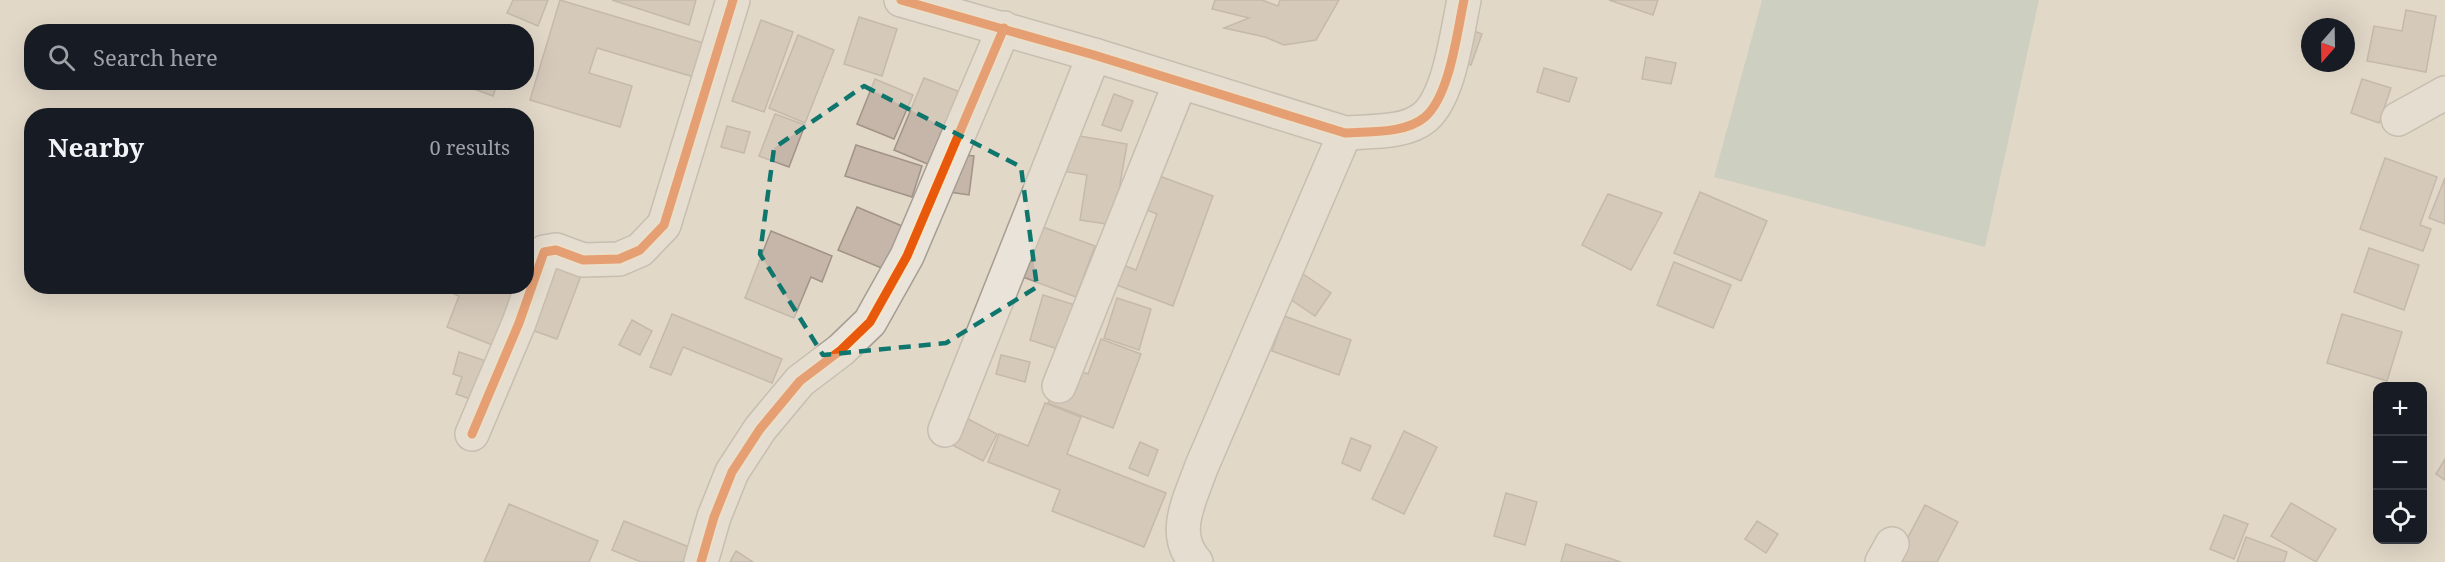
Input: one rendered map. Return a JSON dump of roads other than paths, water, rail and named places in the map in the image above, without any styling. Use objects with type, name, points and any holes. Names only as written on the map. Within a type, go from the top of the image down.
[{"type":"street","points":[[534,280],[544,252],[556,250],[583,260],[619,259],[640,250],[664,225],[734,0]]},
{"type":"street","points":[[901,0],[1004,28],[1345,133],[1381,131],[1408,125],[1424,117],[1438,100],[1464,0]]},
{"type":"street","points":[[701,562],[714,517],[732,472],[760,429],[800,381],[841,350],[870,322],[907,256],[1004,28]]},
{"type":"street","points":[[945,430],[1094,55]]},
{"type":"street","points":[[1059,386],[1180,83]]},
{"type":"street","points":[[2398,119],[2445,93]]},
{"type":"street","points":[[1196,562],[1185,548],[1182,536],[1185,518],[1201,468],[1345,133]]},
{"type":"street","points":[[472,434],[529,294]]}]
